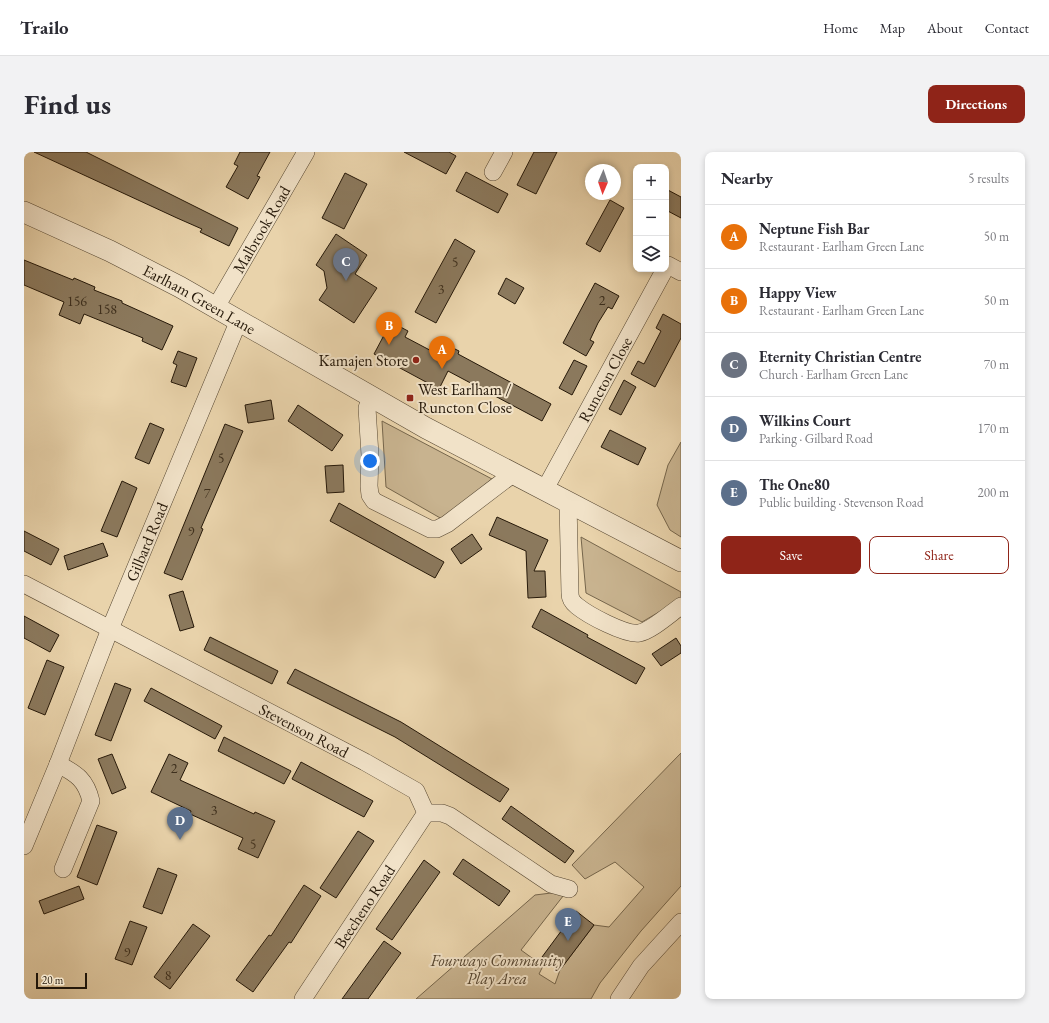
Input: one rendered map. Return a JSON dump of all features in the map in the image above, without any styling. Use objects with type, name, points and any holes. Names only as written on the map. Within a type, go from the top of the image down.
[{"type":"street","name":"Malbrook Road","points":[[216,307],[306,152]]},
{"type":"street","points":[[493,172],[504,152]]},
{"type":"street","name":"Earlham Green Lane","points":[[24,212],[110,251],[216,307],[371,397],[681,561]]},
{"type":"street","name":"Runcton Close","points":[[545,489],[667,272]]},
{"type":"street","name":"Gilbard Road","points":[[24,846],[58,764],[110,629],[240,320]]},
{"type":"street","points":[[371,397],[366,408],[370,455],[369,486],[370,495],[374,501],[430,529],[438,529],[447,524],[514,473]]},
{"type":"street","points":[[568,502],[570,593],[571,600],[577,606],[630,633],[640,633],[681,606]]},
{"type":"street","name":"Stevenson Road","points":[[24,584],[339,748],[416,791],[423,802],[426,813]]},
{"type":"street","points":[[58,764],[82,780],[88,789],[91,800],[63,869]]},
{"type":"street","points":[[426,813],[442,813],[450,816],[550,884],[569,888]]},
{"type":"street","name":"Beecheno Road","points":[[303,999],[426,813]]},
{"type":"street","points":[[619,999],[641,966],[681,922]]},
{"type":"green space","points":[[382,421],[492,479],[442,519],[386,487]]},
{"type":"green space","points":[[681,442],[681,537],[670,530],[657,505],[668,465]]},
{"type":"green space","points":[[581,537],[681,592],[681,599],[642,622],[586,593]]},
{"type":"green space","name":"Fourways Community Play Area","points":[[681,753],[681,886],[641,931],[600,983],[591,999],[416,999],[535,895],[567,891],[521,950],[543,966],[539,974],[555,984],[560,970],[594,925],[609,927],[644,887],[615,862],[585,879],[572,865]]},
{"type":"building","points":[[34,152],[86,152],[238,228],[229,246],[200,232],[202,229]]},
{"type":"building","points":[[240,152],[270,152],[257,176],[260,177],[248,199],[226,187],[238,166],[234,164]]},
{"type":"building","points":[[404,152],[449,152],[456,156],[446,174]]},
{"type":"building","points":[[534,152],[557,152],[536,194],[517,185]]},
{"type":"building","points":[[466,172],[508,194],[498,213],[456,191]]},
{"type":"building","points":[[345,173],[367,184],[344,229],[322,218]]},
{"type":"building","points":[[669,191],[681,197],[681,218],[669,212]]},
{"type":"building","points":[[610,200],[624,208],[600,252],[586,244]]},
{"type":"building","points":[[336,234],[367,255],[355,274],[377,288],[354,323],[319,300],[327,288],[324,271],[316,265]]},
{"type":"building","points":[[455,239],[475,251],[436,323],[415,312]]},
{"type":"building","points":[[24,260],[73,280],[74,278],[95,287],[94,290],[122,301],[122,303],[173,326],[162,350],[142,341],[143,338],[84,314],[80,324],[59,315],[64,302],[24,285]]},
{"type":"building","points":[[506,278],[524,288],[515,304],[498,294]]},
{"type":"building","points":[[595,283],[619,296],[612,309],[608,307],[598,323],[590,340],[594,342],[586,356],[563,343]]},
{"type":"building","points":[[663,314],[681,324],[681,338],[655,387],[631,374],[638,361],[644,364],[661,331],[656,328]]},
{"type":"building","points":[[391,322],[408,331],[405,337],[441,356],[447,345],[459,351],[458,354],[551,404],[542,421],[448,371],[439,389],[374,354]]},
{"type":"building","points":[[178,351],[197,358],[186,387],[171,382],[177,365],[173,363]]},
{"type":"building","points":[[574,360],[587,366],[572,395],[559,388]]},
{"type":"building","points":[[624,380],[636,387],[621,415],[609,409]]},
{"type":"building","points":[[271,400],[274,419],[248,423],[245,405]]},
{"type":"building","points":[[298,405],[343,435],[332,451],[288,421]]},
{"type":"building","points":[[150,423],[164,429],[149,464],[135,458]]},
{"type":"building","points":[[225,424],[243,431],[201,528],[203,529],[182,580],[164,573]]},
{"type":"building","points":[[610,430],[646,448],[638,465],[601,447]]},
{"type":"building","points":[[343,465],[344,492],[327,493],[325,466]]},
{"type":"building","points":[[122,481],[137,488],[117,537],[101,531]]},
{"type":"building","points":[[339,503],[444,562],[435,578],[330,521]]},
{"type":"building","points":[[497,517],[548,540],[534,571],[545,571],[546,597],[528,598],[526,551],[489,535]]},
{"type":"building","points":[[24,531],[59,549],[51,565],[24,551]]},
{"type":"building","points":[[472,534],[482,549],[461,564],[451,549]]},
{"type":"building","points":[[103,543],[108,556],[68,570],[64,556]]},
{"type":"building","points":[[183,591],[194,627],[180,631],[169,595]]},
{"type":"building","points":[[541,609],[588,635],[587,637],[645,668],[636,684],[532,627]]},
{"type":"building","points":[[24,616],[59,635],[50,652],[24,638]]},
{"type":"building","points":[[210,637],[278,671],[272,684],[204,650]]},
{"type":"building","points":[[676,638],[681,646],[681,653],[661,666],[652,654]]},
{"type":"building","points":[[47,660],[64,667],[45,715],[28,708]]},
{"type":"building","points":[[295,669],[401,722],[509,789],[500,802],[395,737],[287,683]]},
{"type":"building","points":[[115,683],[131,689],[111,741],[95,735]]},
{"type":"building","points":[[151,688],[222,726],[215,739],[144,701]]},
{"type":"building","points":[[224,737],[291,771],[284,784],[218,751]]},
{"type":"building","points":[[112,754],[126,788],[112,794],[98,759]]},
{"type":"building","points":[[169,754],[188,763],[180,780],[254,814],[255,812],[275,821],[258,858],[238,849],[243,838],[190,814],[191,811],[151,792]]},
{"type":"building","points":[[301,762],[373,801],[364,817],[292,779]]},
{"type":"building","points":[[511,806],[574,851],[565,863],[502,819]]},
{"type":"building","points":[[97,825],[117,832],[97,885],[77,877]]},
{"type":"building","points":[[358,831],[374,841],[336,898],[320,888]]},
{"type":"building","points":[[463,859],[510,891],[499,906],[453,874]]},
{"type":"building","points":[[424,860],[440,872],[392,940],[376,929]]},
{"type":"building","points":[[158,868],[177,875],[162,914],[143,907]]},
{"type":"building","points":[[304,885],[321,896],[291,943],[289,942],[253,992],[236,980],[269,935],[271,936]]},
{"type":"building","points":[[79,886],[84,899],[44,914],[39,901]]},
{"type":"building","points":[[576,911],[594,925],[560,970],[542,957]]},
{"type":"building","points":[[130,921],[147,927],[132,965],[115,959]]},
{"type":"building","points":[[193,924],[210,936],[170,989],[154,977]]},
{"type":"building","points":[[384,941],[401,953],[368,999],[342,999]]},
{"type":"place","name":"Eternity Christian Centre","points":[[346,281]]},
{"type":"place","name":"Happy View","points":[[389,345]]},
{"type":"place","name":"Kamajen Store","points":[[416,360]]},
{"type":"place","name":"Neptune Fish Bar","points":[[442,369]]},
{"type":"place","name":"West Earlham / Runcton Close","points":[[410,398]]},
{"type":"place","name":"Wilkins Court","points":[[180,840]]},
{"type":"place","name":"The One80","points":[[568,941]]}]
